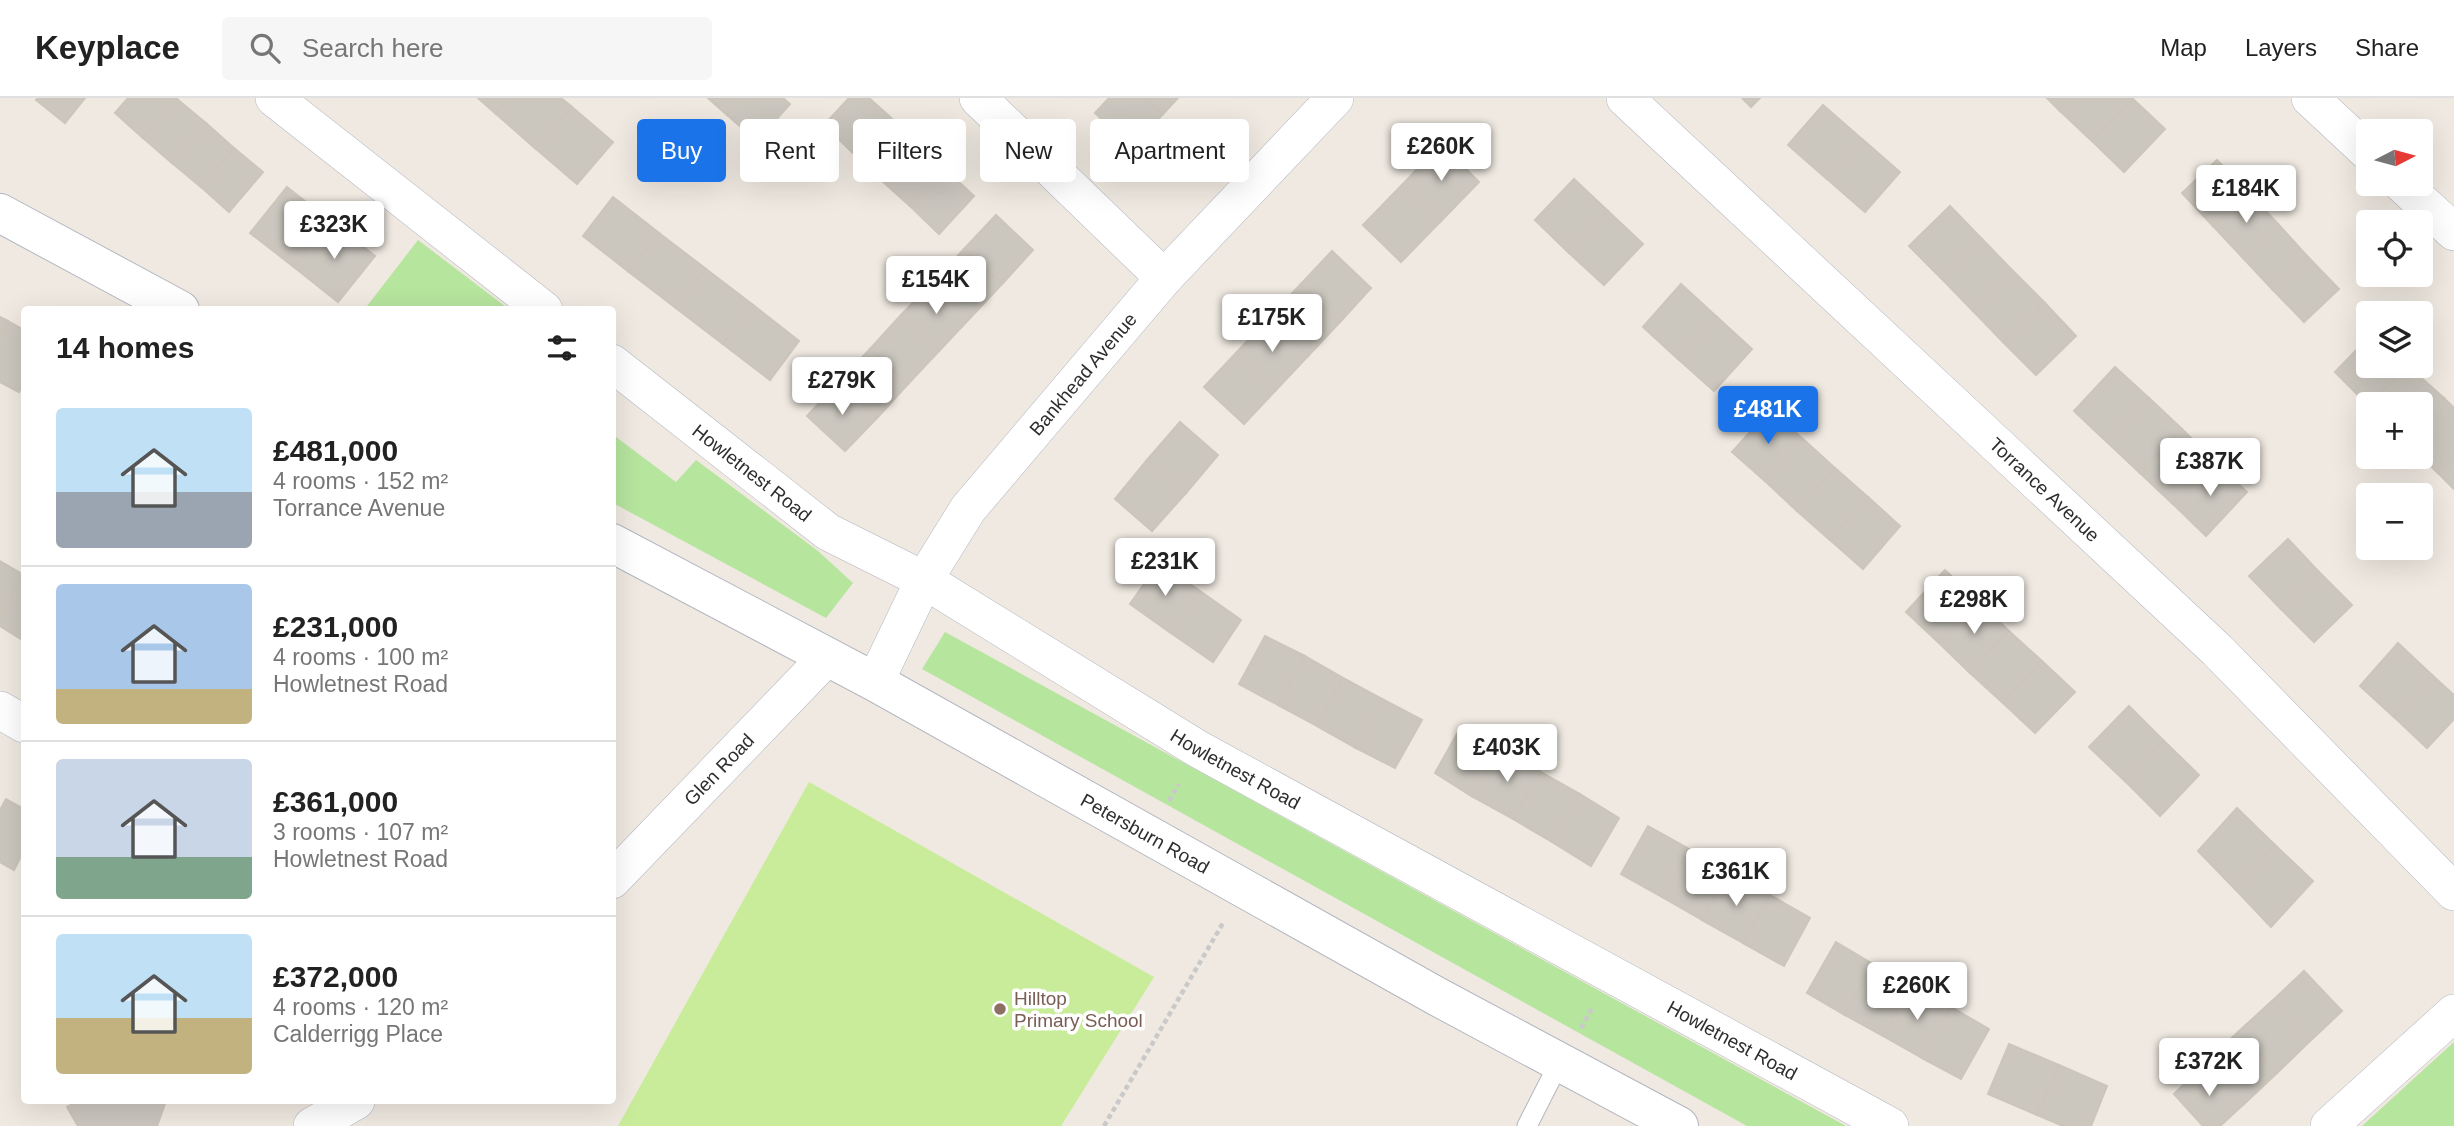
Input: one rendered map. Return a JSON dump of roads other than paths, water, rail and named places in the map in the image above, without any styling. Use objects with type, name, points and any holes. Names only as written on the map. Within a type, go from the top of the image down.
[{"type":"main road","points":[[0,213],[173,306]]},
{"type":"main road","name":"Petersburn Road","points":[[616,545],[874,682],[1243,889],[1679,1126]]},
{"type":"street","points":[[274,98],[539,306]]},
{"type":"street","points":[[978,98],[1164,278]]},
{"type":"street","name":"Bankhead Avenue","points":[[874,682],[924,580],[968,509],[1164,278],[1335,98]]},
{"type":"street","name":"Torrance Avenue","points":[[1625,98],[2217,650],[2454,892]]},
{"type":"street","points":[[2310,98],[2356,141]]},
{"type":"street","points":[[2415,196],[2454,232]]},
{"type":"street","name":"Howletnest Road","points":[[616,366],[828,532],[924,580],[1198,750],[1890,1126]]},
{"type":"street","name":"Glen Road","points":[[616,876],[826,658]]},
{"type":"street","points":[[0,710],[21,722]]},
{"type":"street","points":[[2329,1126],[2454,1013]]},
{"type":"street","points":[[311,1117],[348,1104]]},
{"type":"lane","points":[[1527,1126],[1560,1061]]},
{"type":"place","name":"Hilltop Primary School","points":[[1000,1009]]}]
